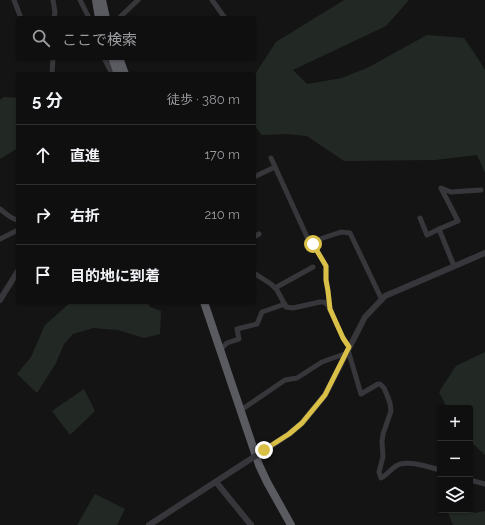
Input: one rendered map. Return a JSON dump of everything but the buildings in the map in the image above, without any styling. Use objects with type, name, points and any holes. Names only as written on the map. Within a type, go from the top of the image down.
[{"type":"highway","points":[[96,0],[99,16]]},
{"type":"highway","points":[[102,0],[106,16]]},
{"type":"highway","points":[[113,60],[117,72]]},
{"type":"highway","points":[[120,60],[124,72]]},
{"type":"highway","points":[[205,304],[262,471],[291,525]]},
{"type":"street","points":[[14,0],[19,16]]},
{"type":"street","points":[[53,0],[54,16]]},
{"type":"street","points":[[80,0],[88,16]]},
{"type":"street","points":[[121,16],[138,0]]},
{"type":"street","points":[[212,0],[224,16]]},
{"type":"street","points":[[52,72],[53,60]]},
{"type":"street","points":[[105,60],[111,72]]},
{"type":"street","points":[[271,158],[308,239],[313,244],[326,266],[326,280],[330,309]]},
{"type":"street","points":[[256,175],[275,167]]},
{"type":"street","points":[[420,218],[427,235],[458,221],[441,188],[451,192],[481,190]]},
{"type":"street","points":[[0,209],[16,220]]},
{"type":"street","points":[[439,229],[454,266]]},
{"type":"street","points":[[0,239],[16,231]]},
{"type":"street","points":[[310,242],[341,232],[350,233],[382,300]]},
{"type":"street","points":[[149,525],[289,434],[302,423],[325,395],[365,317],[385,296],[485,253]]},
{"type":"street","points":[[275,288],[313,267]]},
{"type":"street","points":[[0,300],[16,274]]},
{"type":"street","points":[[256,274],[271,284],[277,290],[286,307],[289,308],[324,302],[328,305],[348,350],[361,394],[378,384],[384,388],[392,411],[383,434],[383,457],[379,472],[380,476],[382,478],[397,465],[404,463],[437,469]]},
{"type":"street","points":[[220,350],[227,343],[239,340],[237,329],[257,324],[262,312],[285,304]]},
{"type":"street","points":[[240,410],[285,380],[297,378],[322,362],[348,350]]},
{"type":"street","points":[[473,481],[485,484]]},
{"type":"street","points":[[216,482],[251,525]]},
{"type":"shaded area","points":[[344,0],[409,0],[386,26],[293,70],[307,84],[342,78],[369,67],[427,35],[464,38],[485,70],[485,173],[477,155],[435,160],[344,161],[307,136],[286,134],[262,135],[256,128],[256,73],[276,42]]},
{"type":"shaded area","points":[[4,97],[16,98],[16,149],[0,159],[0,100]]},
{"type":"shaded area","points":[[69,304],[148,304],[150,307],[161,311],[160,334],[144,338],[118,330],[93,328],[73,334],[64,344],[56,363],[37,393],[17,374],[31,357],[45,325]]},
{"type":"shaded area","points":[[485,352],[485,455],[473,444],[473,405],[446,405],[439,392],[456,366]]},
{"type":"shaded area","points":[[84,389],[95,411],[70,435],[52,411]]},
{"type":"shaded area","points":[[95,494],[125,509],[117,525],[77,525]]},
{"type":"shaded area","points":[[485,511],[485,525],[453,525],[448,513],[475,513]]},
{"type":"route","points":[[264,450],[289,434],[302,423],[325,395],[349,347],[343,338],[330,309],[326,280],[326,266],[313,244]]}]
